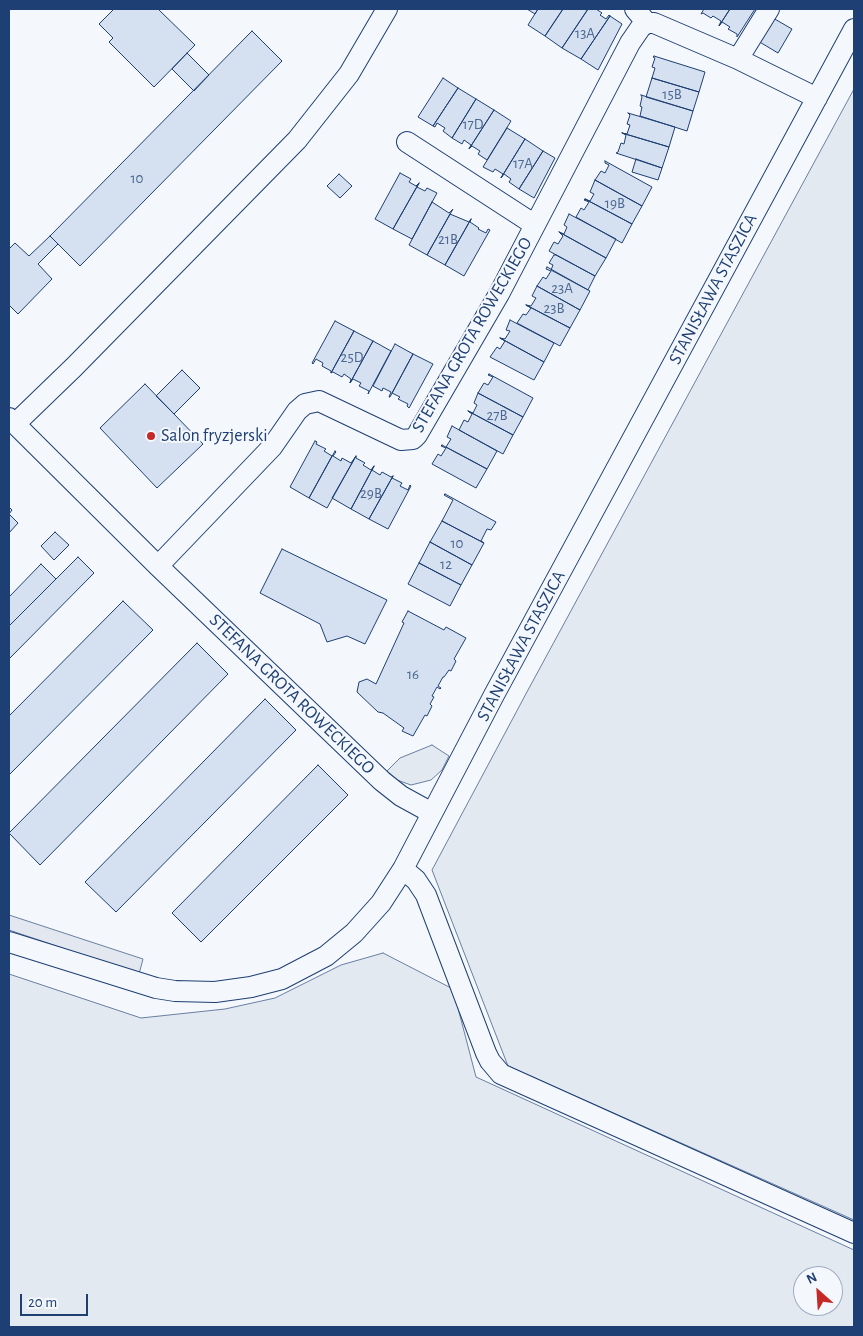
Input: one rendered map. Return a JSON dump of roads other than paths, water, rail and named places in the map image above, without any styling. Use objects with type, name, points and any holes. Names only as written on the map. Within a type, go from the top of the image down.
[{"type":"street","name":"STEFANA GROTA ROWECKIEGO","points":[[387,9],[349,74],[297,140],[81,360],[12,421],[158,566],[387,785],[401,796],[432,813]]},
{"type":"street","points":[[738,59],[770,9]]},
{"type":"street","name":"STEFANA GROTA ROWECKIEGO","points":[[158,566],[272,447],[297,411],[305,404],[319,401],[401,440],[412,439],[417,436],[499,294],[630,43],[641,27],[641,16],[738,59],[817,98]]},
{"type":"street","name":"STANISŁAWA STASZICA","points":[[9,942],[156,988],[175,991],[215,992],[268,984],[297,973],[341,945],[368,919],[403,869],[854,29]]},
{"type":"street","name":"STEFANA GROTA ROWECKIEGO","points":[[407,142],[535,225]]},
{"type":"street","points":[[403,869],[416,880],[426,895],[486,1053],[495,1069],[502,1074],[854,1233]]},
{"type":"place","name":"Salon fryzjerski","points":[[151,436]]}]
